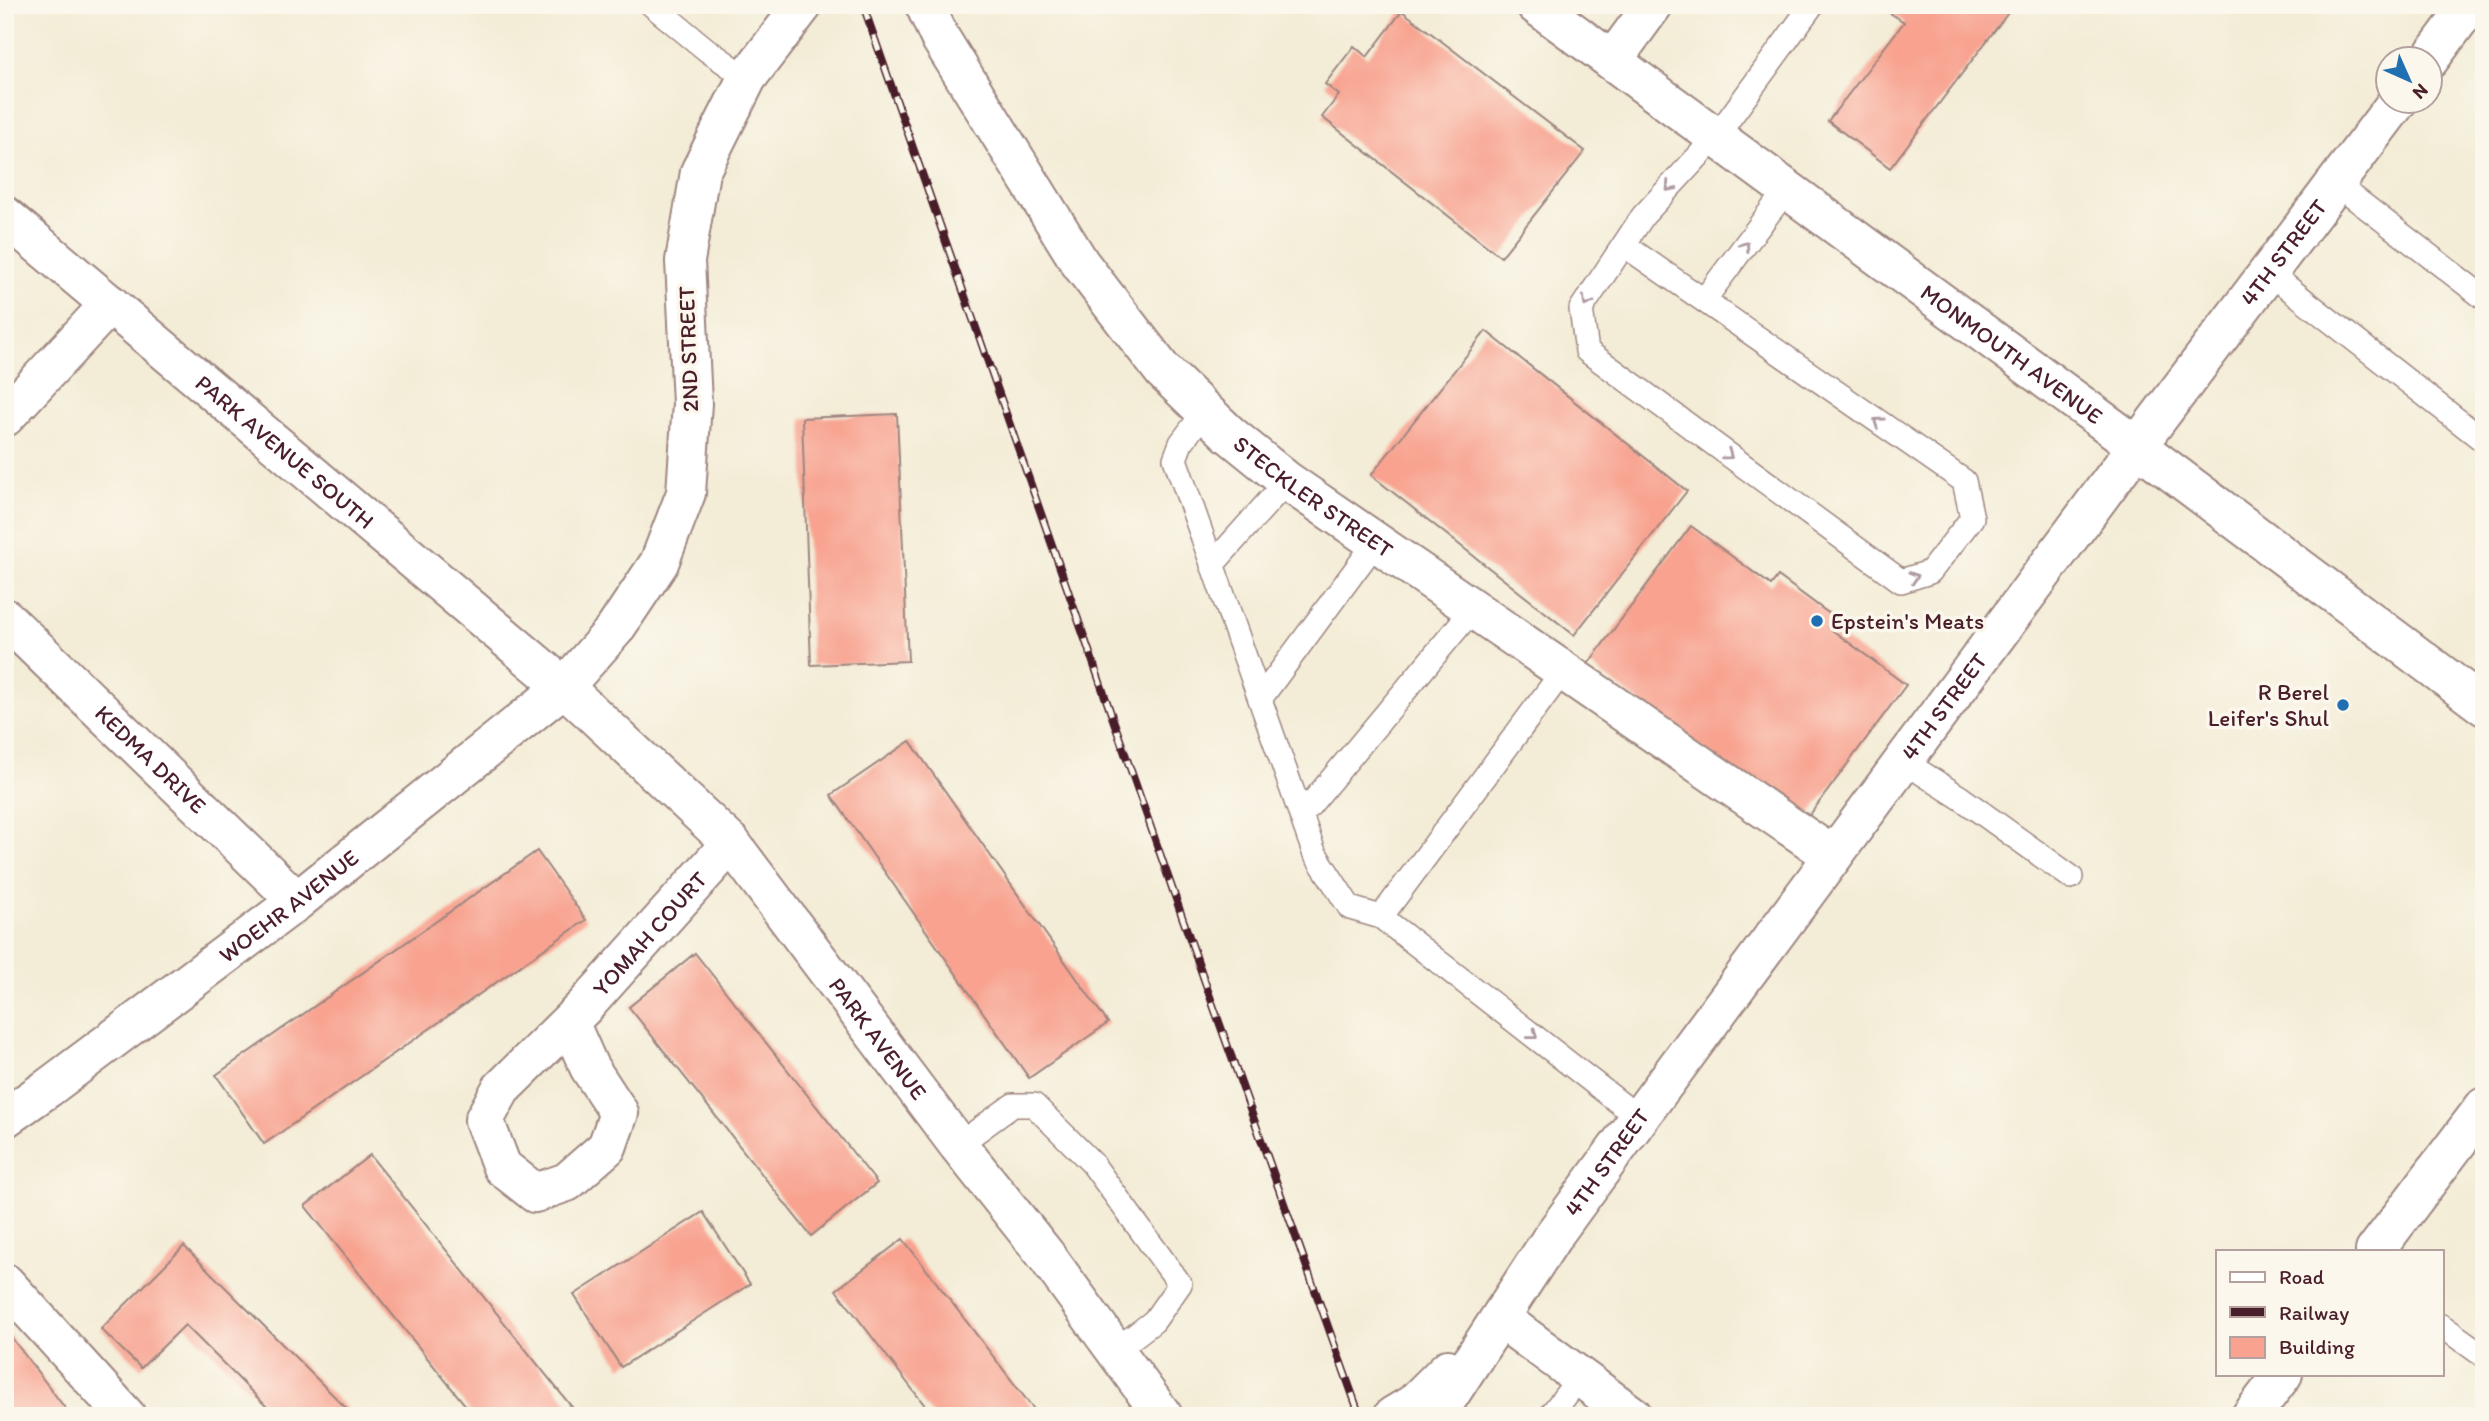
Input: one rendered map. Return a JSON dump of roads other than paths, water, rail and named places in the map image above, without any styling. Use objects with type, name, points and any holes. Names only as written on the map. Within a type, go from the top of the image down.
[{"type":"street","name":"STECKLER STREET","points":[[925,5],[939,36],[1080,263],[1163,371],[1205,411],[1287,481],[1833,856]]},
{"type":"street","name":"MONMOUTH AVENUE","points":[[1536,5],[2137,446],[2484,706]]},
{"type":"street","points":[[1612,61],[1653,5]]},
{"type":"street","points":[[2439,46],[2470,5]]},
{"type":"street","name":"2ND STREET","points":[[564,687],[615,629],[659,562],[686,493],[692,403],[685,261],[700,172],[747,78],[799,7]]},
{"type":"street","name":"4TH STREET","points":[[1500,1318],[1553,1236],[1639,1118],[2137,446],[2386,116]]},
{"type":"street","name":"PARK AVENUE SOUTH","points":[[5,216],[564,687]]},
{"type":"street","points":[[5,417],[110,304]]},
{"type":"street","name":"KEDMA DRIVE","points":[[5,618],[297,901]]},
{"type":"street","name":"PARK AVENUE","points":[[564,687],[732,843],[1116,1350],[1163,1416]]},
{"type":"street","name":"WOEHR AVENUE","points":[[5,1118],[297,901],[564,687]]},
{"type":"street","name":"YOMAH COURT","points":[[569,1022],[732,843]]},
{"type":"street","points":[[2376,1250],[2484,1107]]},
{"type":"street","points":[[5,1283],[126,1416]]},
{"type":"street","points":[[1500,1318],[1633,1416]]},
{"type":"street","points":[[1393,1416],[1413,1404],[1500,1318]]},
{"type":"street","points":[[1436,1416],[1500,1318]]},
{"type":"street","points":[[2251,1416],[2281,1376]]},
{"type":"lane","points":[[652,5],[706,50],[747,78]]},
{"type":"lane","points":[[1624,245],[1964,481],[1972,518],[1930,572],[1902,581],[1587,351],[1581,309],[1643,216],[1716,137],[1812,5]]},
{"type":"lane","points":[[2335,183],[2484,298]]},
{"type":"lane","points":[[1704,300],[1787,189]]},
{"type":"lane","points":[[2268,272],[2484,441]]},
{"type":"lane","points":[[1205,411],[1181,443],[1175,459],[1314,852],[1350,908],[1381,917],[1639,1118]]},
{"type":"lane","points":[[1212,565],[1287,481]]},
{"type":"lane","points":[[1260,699],[1376,542]]},
{"type":"lane","points":[[1301,816],[1473,609]]},
{"type":"lane","points":[[1381,917],[1563,671]]},
{"type":"lane","points":[[1903,761],[1961,798],[2071,877]]},
{"type":"lane","points":[[958,1144],[1013,1105],[1034,1105],[1092,1163],[1180,1284],[1154,1321],[1116,1350]]},
{"type":"lane","points":[[2444,1327],[2484,1356]]},
{"type":"lane","points":[[1550,1416],[1580,1377]]},
{"type":"railway","points":[[863,5],[1213,1005],[1360,1416]]},
{"type":"place","name":"Epstein's Meats","points":[[1817,621]]},
{"type":"place","name":"R Berel Leifer's Shul","points":[[2343,705]]}]
